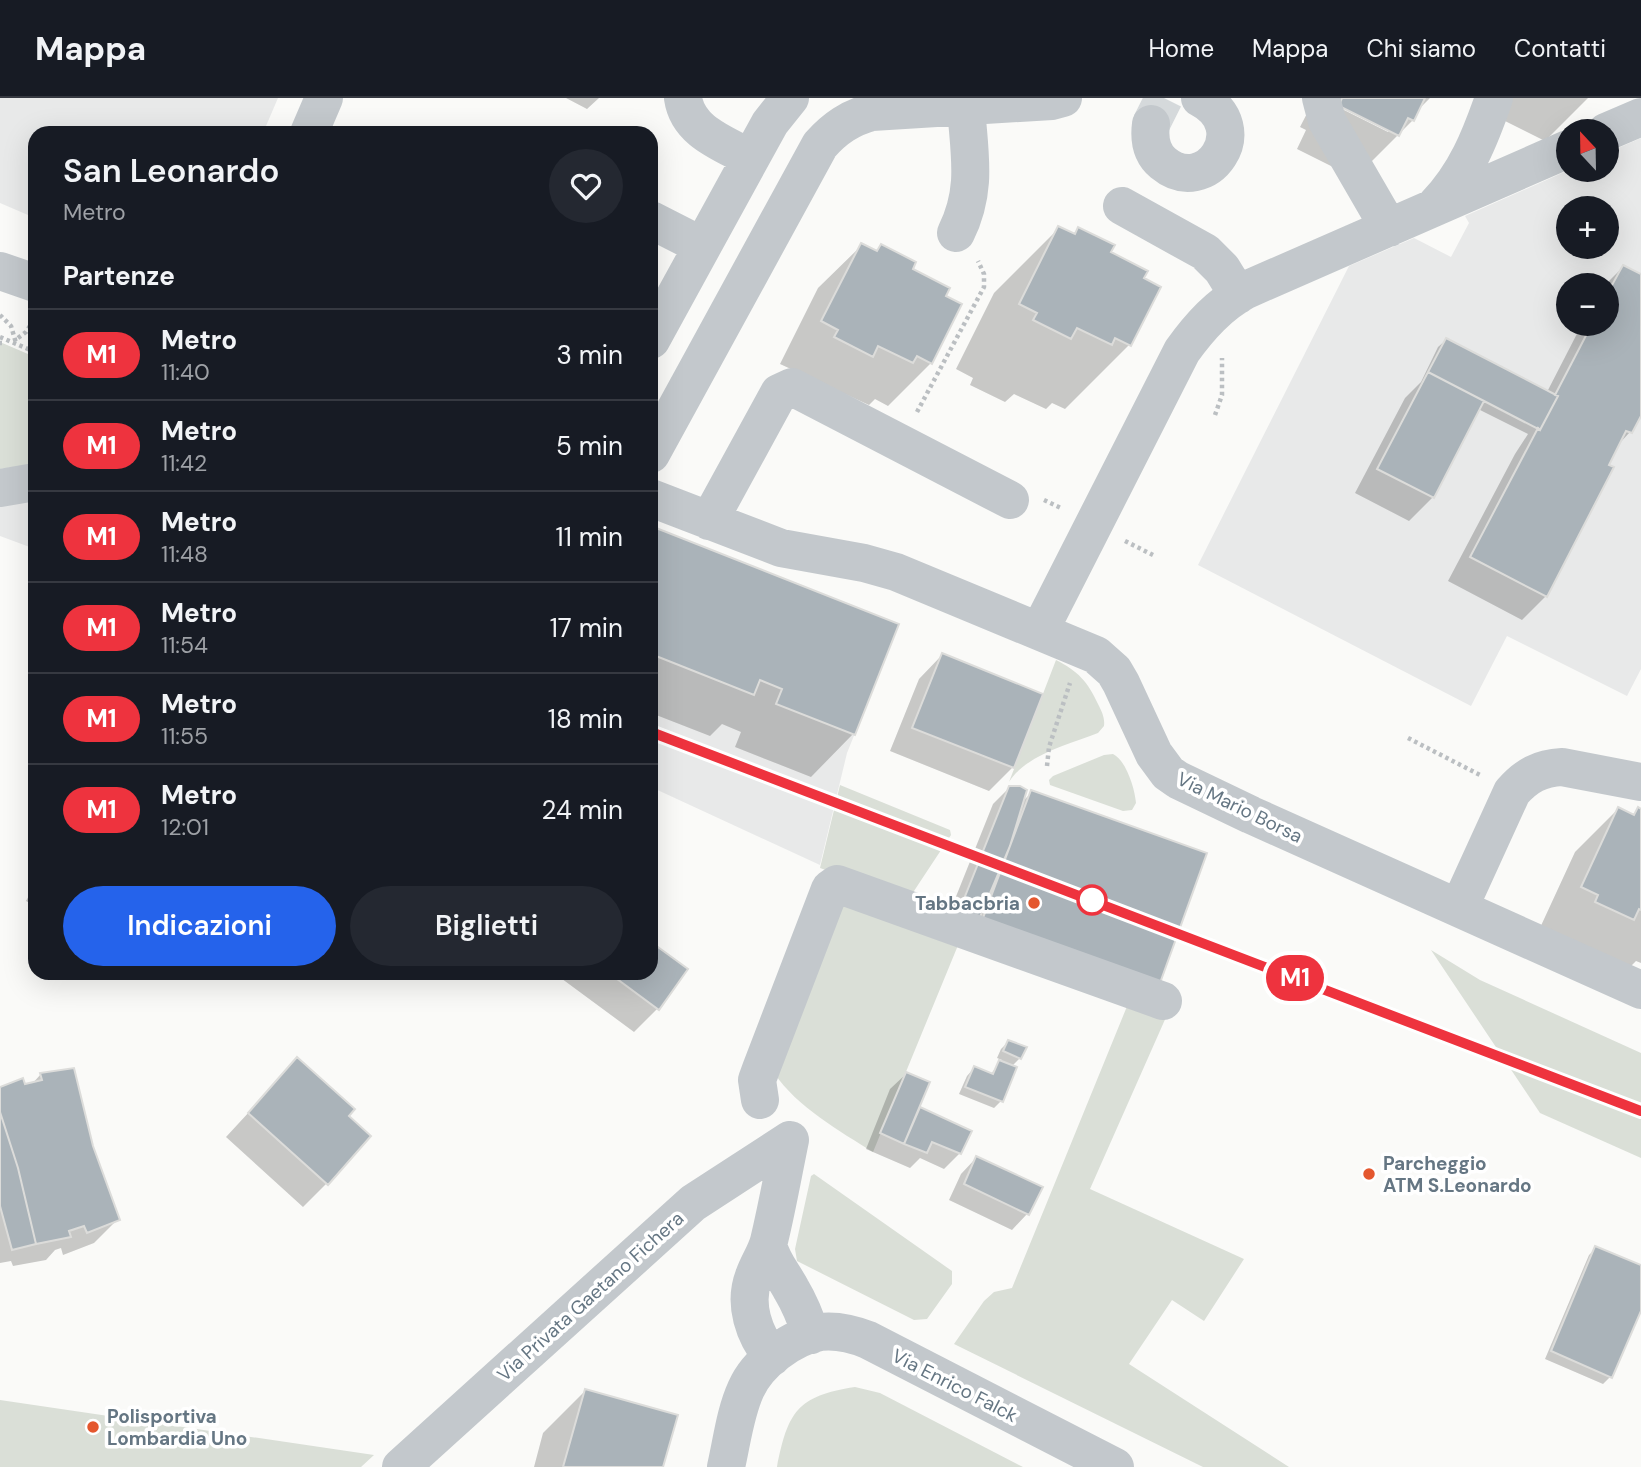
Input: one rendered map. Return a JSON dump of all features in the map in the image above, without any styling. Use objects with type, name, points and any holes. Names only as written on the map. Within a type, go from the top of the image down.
[{"type":"street","points":[[312,126],[324,98]]},
{"type":"street","points":[[683,98],[685,109],[699,129],[750,158]]},
{"type":"street","points":[[658,327],[770,123],[790,98]]},
{"type":"street","points":[[658,441],[820,145],[830,134],[850,120],[872,112],[1052,101],[1063,98]]},
{"type":"street","points":[[1151,124],[1149,136],[1152,149],[1159,160],[1169,168],[1182,173],[1207,168],[1217,160],[1223,149],[1225,124],[1220,113],[1200,98]]},
{"type":"street","points":[[1321,98],[1327,121],[1389,228]]},
{"type":"street","points":[[1432,209],[1459,178],[1472,157],[1494,98]]},
{"type":"street","points":[[956,233],[966,210],[971,186],[966,106]]},
{"type":"street","points":[[1619,126],[1641,117]]},
{"type":"street","points":[[1040,630],[1182,351],[1209,317],[1238,295],[1556,154]]},
{"type":"street","points":[[1122,206],[1205,252],[1222,269],[1238,295]]},
{"type":"street","points":[[658,224],[702,246]]},
{"type":"street","points":[[0,250],[28,257]]},
{"type":"street","points":[[0,271],[28,281]]},
{"type":"street","points":[[709,521],[775,400],[784,389],[792,387],[1010,500]]},
{"type":"street","points":[[0,488],[28,483]]},
{"type":"street","name":"Via Mario Borsa","points":[[658,501],[782,548],[880,567],[1096,655],[1114,671],[1154,754],[1168,773],[1178,780],[1641,989]]},
{"type":"street","points":[[1459,908],[1512,792],[1528,776],[1549,768],[1562,767],[1641,782]]},
{"type":"street","points":[[760,1100],[757,1080],[830,889],[837,884],[1163,1001]]},
{"type":"street","name":"Via Privata Gaetano Fichera","points":[[401,1467],[693,1203],[790,1140],[768,1245]]},
{"type":"street","points":[[768,1245],[752,1279],[749,1293],[753,1324],[763,1346],[791,1346]]},
{"type":"street","points":[[726,1467],[745,1391],[752,1377],[791,1346],[804,1315],[791,1288],[777,1268],[768,1245]]},
{"type":"street","name":"Via Enrico Falck","points":[[791,1346],[819,1332],[842,1333],[868,1340],[1115,1467]]},
{"type":"path","points":[[901,442],[984,287],[982,268],[956,233]]},
{"type":"path","points":[[0,315],[11,326],[17,341]]},
{"type":"path","points":[[17,341],[28,329]]},
{"type":"path","points":[[0,337],[17,341],[28,348]]},
{"type":"path","points":[[1047,766],[1049,747],[1072,677]]},
{"type":"path","points":[[1408,738],[1512,792]]},
{"type":"shaded area","points":[[0,98],[278,98],[266,126],[28,126],[28,215],[0,203]]},
{"type":"shaded area","points":[[1641,138],[1641,669],[1627,696],[1507,636],[1471,706],[1198,565],[1349,266],[1414,238],[1451,257],[1469,223],[1465,216],[1556,176],[1556,182],[1619,182],[1619,148]]},
{"type":"shaded area","points":[[0,342],[28,354],[28,465],[0,469]]},
{"type":"shaded area","points":[[28,500],[28,546],[0,536],[0,505]]},
{"type":"shaded area","points":[[658,529],[899,624],[847,753],[820,865],[658,790]]},
{"type":"shaded area","points":[[1056,660],[1070,668],[1086,683],[1102,712],[1104,726],[1098,733],[1037,757],[1017,772],[1009,782]]},
{"type":"shaded area","points":[[1113,754],[1126,768],[1132,783],[1136,803],[1132,810],[1123,811],[1050,785],[1049,780],[1053,776],[1104,755]]},
{"type":"shaded area","points":[[840,785],[950,830],[951,835],[912,894],[902,897],[820,868]]},
{"type":"shaded area","points":[[833,902],[961,938],[873,1152],[807,1107],[775,1074]]},
{"type":"shaded area","points":[[1431,950],[1480,980],[1641,1053],[1641,1158],[1540,1113]]},
{"type":"shaded area","points":[[1130,999],[1167,1015],[1090,1189],[1244,1259],[1204,1321],[1172,1300],[1129,1364],[1289,1467],[1203,1467],[954,1344],[984,1301],[994,1292],[1012,1288]]},
{"type":"shaded area","points":[[814,1174],[952,1271],[952,1284],[927,1319],[914,1320],[797,1261],[795,1249],[811,1176]]},
{"type":"shaded area","points":[[855,1387],[880,1393],[1023,1467],[777,1467],[786,1433],[798,1410],[820,1396]]},
{"type":"shaded area","name":"Polisportiva Lombardia Uno","points":[[0,1400],[374,1455],[361,1467],[0,1467]]},
{"type":"building","points":[[1342,98],[1425,98],[1414,121],[1408,118],[1399,136],[1339,106]]},
{"type":"building","points":[[1058,226],[1075,234],[1078,227],[1115,245],[1111,252],[1148,271],[1144,278],[1161,287],[1131,346],[1115,338],[1112,345],[1077,328],[1071,339],[1033,320],[1037,313],[1019,304]]},
{"type":"building","points":[[861,243],[877,251],[881,244],[916,262],[913,269],[950,288],[946,296],[962,304],[932,364],[917,356],[913,363],[878,346],[873,357],[834,337],[838,330],[821,321]]},
{"type":"building","points":[[1623,265],[1641,274],[1641,416],[1632,433],[1626,431],[1609,465],[1614,467],[1547,597],[1470,557],[1538,428],[1540,430],[1558,396],[1555,395],[1586,336],[1619,336],[1619,273]]},
{"type":"building","points":[[1446,338],[1558,396],[1540,430],[1428,372]]},
{"type":"building","points":[[1428,372],[1484,401],[1434,498],[1377,469]]},
{"type":"building","points":[[658,529],[899,624],[855,735],[776,704],[782,689],[760,680],[754,695],[658,657]]},
{"type":"building","points":[[942,653],[1043,694],[1014,768],[912,728]]},
{"type":"building","points":[[1009,786],[1020,786],[1027,790],[1010,846],[980,917],[960,909]]},
{"type":"building","points":[[1031,790],[1207,853],[1160,983],[983,918]]},
{"type":"building","points":[[1618,807],[1634,815],[1638,807],[1641,809],[1641,910],[1639,909],[1634,920],[1595,902],[1598,895],[1581,887]]},
{"type":"building","points":[[658,947],[688,969],[659,1010],[618,980],[658,980]]},
{"type":"building","points":[[1008,1040],[1027,1047],[1021,1059],[1003,1051]]},
{"type":"building","points":[[297,1057],[355,1109],[349,1116],[371,1136],[328,1185],[248,1113]]},
{"type":"building","points":[[999,1060],[1017,1067],[1003,1102],[965,1087],[974,1066],[993,1074]]},
{"type":"building","points":[[74,1068],[93,1146],[120,1220],[87,1233],[84,1226],[69,1231],[71,1237],[36,1244],[18,1168],[0,1112],[0,1087],[23,1078],[25,1084],[42,1080],[40,1073]]},
{"type":"building","points":[[906,1072],[930,1082],[904,1144],[880,1133]]},
{"type":"building","points":[[920,1107],[972,1131],[961,1154],[932,1142],[927,1153],[904,1144]]},
{"type":"building","points":[[0,1112],[18,1168],[36,1244],[12,1250],[0,1206]]},
{"type":"building","points":[[976,1156],[1043,1187],[1029,1215],[964,1184]]},
{"type":"building","points":[[1595,1246],[1641,1265],[1641,1311],[1612,1378],[1551,1351]]},
{"type":"building","points":[[585,1389],[678,1415],[663,1467],[563,1467]]},
{"type":"tunnel","points":[[1151,124],[1164,98]]},
{"type":"metro line","name":"M1","points":[[658,735],[1641,1111]]},
{"type":"place","name":"Tabbacbria","points":[[1034,903]]},
{"type":"place","name":"Parcheggio ATM S.Leonardo","points":[[1369,1174]]},
{"type":"place","name":"Polisportiva Lombardia Uno","points":[[93,1427]]}]
